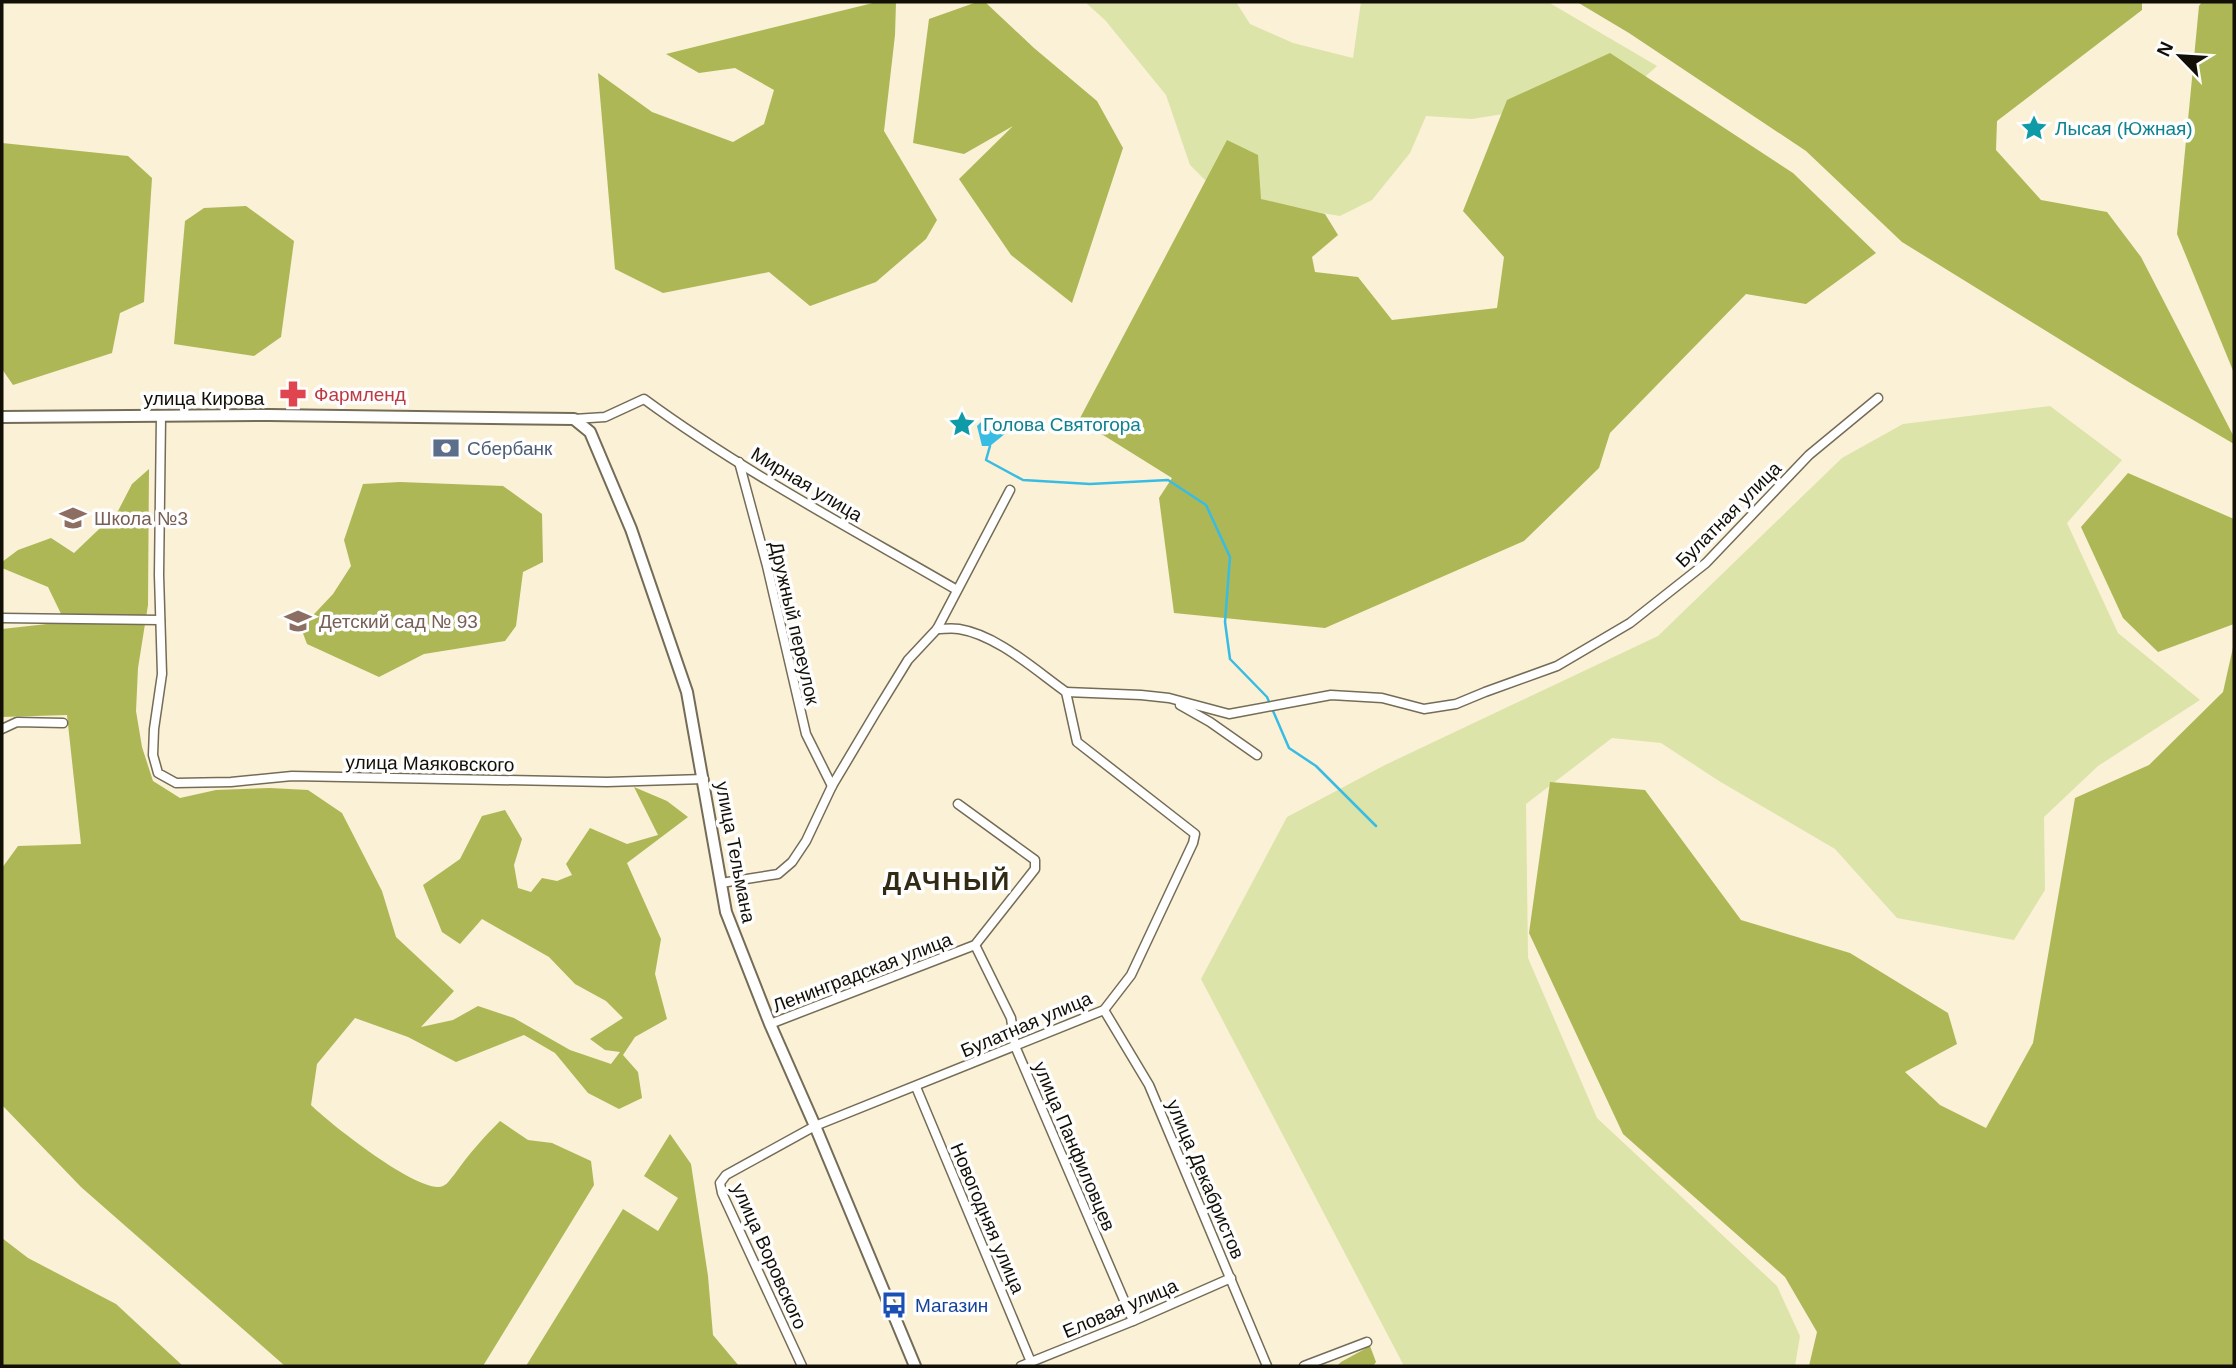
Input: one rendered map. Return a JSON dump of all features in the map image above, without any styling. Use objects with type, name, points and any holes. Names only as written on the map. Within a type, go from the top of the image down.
[{"type":"street","name":"Булатная улица","points":[[815,1126],[1104,1010],[1131,975],[1195,834],[1077,742],[1066,692],[1169,698],[1229,714],[1331,695],[1382,698],[1424,709],[1456,704],[1557,666],[1630,623],[1706,563],[1809,455],[1878,398]]},
{"type":"street","name":"Мирная улица","points":[[574,419],[605,417],[644,399],[739,462],[957,590]]},
{"type":"street","name":"улица Кирова","points":[[2,417],[269,415],[574,419]]},
{"type":"street","points":[[2,618],[160,620],[161,416]]},
{"type":"street","name":"улица Тельмана","points":[[574,419],[590,432],[631,529],[687,692],[726,912],[770,1024],[915,1366]]},
{"type":"street","name":"Дружный переулок","points":[[739,462],[806,734],[832,786]]},
{"type":"street","points":[[721,883],[778,874],[792,862],[806,841],[832,786],[908,660],[937,629],[1010,491]]},
{"type":"street","name":"улица Маяковского","points":[[160,620],[162,674],[153,755],[158,773],[176,783],[230,782],[292,776],[607,782],[704,779]]},
{"type":"street","points":[[937,629],[958,629],[982,636],[1004,648],[1066,692]]},
{"type":"street","points":[[1169,698],[1210,722],[1257,755]]},
{"type":"street","points":[[2,729],[17,722],[64,723]]},
{"type":"street","name":"Ленинградская улица","points":[[770,1024],[975,945],[1035,869],[1035,860],[958,804]]},
{"type":"street","name":"улица Панфиловцев","points":[[975,945],[1011,1018],[1015,1046],[1133,1321]]},
{"type":"street","name":"улица Декабристов","points":[[1104,1010],[1149,1085],[1267,1366]]},
{"type":"street","name":"Новогодняя улица","points":[[916,1087],[1031,1362]]},
{"type":"street","name":"улица Воровского","points":[[802,1366],[722,1193],[720,1183],[726,1175],[815,1126]]},
{"type":"street","name":"Еловая улица","points":[[1021,1366],[1231,1278]]},
{"type":"street","points":[[1304,1366],[1367,1342]]},
{"type":"green space","points":[[877,2],[896,2],[884,131],[937,220],[926,239],[876,282],[810,306],[769,272],[663,293],[615,269],[598,73],[652,112],[733,142],[764,124],[774,90],[735,68],[699,73],[666,54]]},
{"type":"green space","points":[[977,2],[985,2],[1097,101],[1123,148],[1072,303],[1011,255],[959,179],[1013,126],[964,154],[913,143],[929,19]]},
{"type":"green space","points":[[1085,2],[1236,2],[1250,24],[1293,43],[1353,58],[1361,2],[1548,2],[1657,66],[1600,117],[1516,112],[1472,119],[1426,116],[1410,153],[1372,200],[1340,216],[1293,208],[1210,185],[1190,165],[1166,95],[1105,20]]},
{"type":"green space","points":[[1577,2],[2142,2],[2142,10],[1997,121],[1996,150],[2041,200],[2107,212],[2141,257],[2234,437],[2234,444],[1902,242],[1806,151],[1629,33]]},
{"type":"green space","points":[[2202,2],[2234,2],[2234,373],[2177,234],[2199,6]]},
{"type":"green space","points":[[1610,53],[1793,173],[1876,253],[1806,304],[1746,294],[1610,433],[1599,468],[1524,541],[1325,628],[1174,613],[1159,498],[1172,478],[1079,420],[1227,140],[1258,155],[1261,199],[1325,214],[1338,235],[1312,257],[1315,272],[1358,277],[1392,320],[1497,308],[1504,257],[1463,211],[1507,100]]},
{"type":"green space","points":[[2,143],[128,156],[152,178],[144,302],[120,313],[112,353],[13,385],[2,369]]},
{"type":"green space","points":[[246,206],[294,241],[281,337],[254,356],[174,344],[185,221],[204,208]]},
{"type":"green space","points":[[2050,406],[2122,460],[2067,523],[2118,633],[2200,700],[2098,766],[2044,817],[2045,890],[2014,940],[1897,918],[1835,849],[1719,781],[1661,743],[1612,738],[1526,804],[1528,958],[1597,1118],[1777,1286],[1800,1336],[1795,1366],[1404,1366],[1201,979],[1287,817],[1385,765],[1658,636],[1842,458],[1903,424]]},
{"type":"green space","points":[[149,469],[148,605],[138,668],[136,711],[142,747],[153,781],[180,798],[216,790],[308,790],[342,813],[382,891],[396,937],[454,991],[421,1027],[453,1020],[478,1006],[514,1018],[570,1050],[611,1064],[620,1052],[605,1050],[590,1039],[623,1018],[606,1001],[575,984],[549,957],[482,919],[460,944],[442,932],[423,885],[460,859],[482,816],[505,810],[522,839],[514,865],[518,888],[531,892],[542,878],[557,881],[572,875],[566,864],[590,828],[627,844],[658,835],[634,787],[667,801],[688,817],[627,863],[661,939],[655,974],[667,1019],[635,1037],[623,1055],[638,1072],[642,1098],[619,1109],[588,1093],[555,1053],[524,1035],[456,1062],[408,1037],[355,1018],[317,1064],[311,1105],[336,1127],[396,1170],[432,1186],[446,1184],[500,1121],[528,1140],[552,1143],[591,1161],[594,1185],[483,1366],[285,1366],[81,1187],[2,1105],[2,868],[18,846],[81,844],[67,715],[2,717],[2,629],[65,622],[48,587],[2,568],[2,562],[18,550],[51,538],[74,553],[118,511],[132,484]]},
{"type":"green space","points":[[2128,473],[2234,519],[2234,624],[2158,652],[2123,618],[2081,527]]},
{"type":"green space","points":[[400,482],[503,486],[542,514],[543,562],[523,572],[516,626],[505,641],[424,654],[379,677],[307,644],[301,628],[333,594],[351,566],[344,540],[363,484]]},
{"type":"green space","points":[[2234,643],[2234,1366],[1809,1366],[1817,1332],[1785,1277],[1623,1134],[1529,933],[1550,782],[1645,790],[1741,920],[1850,953],[1948,1013],[1957,1044],[1905,1072],[1940,1105],[1986,1128],[2033,1043],[2075,798],[2149,765],[2223,692]]},
{"type":"green space","points":[[670,1134],[691,1164],[708,1276],[713,1335],[739,1366],[526,1366],[623,1209],[658,1231],[678,1198],[644,1176]]},
{"type":"green space","points":[[2,1238],[28,1258],[116,1304],[183,1366],[2,1366]]},
{"type":"green space","points":[[1370,1346],[1376,1362],[1373,1366],[1337,1366],[1341,1362]]},
{"type":"water","points":[[985,418],[997,422],[1006,433],[990,446],[982,446],[977,426]]},
{"type":"waterway","points":[[990,446],[986,460],[1023,480],[1090,484],[1168,480],[1206,505],[1230,557],[1225,622],[1230,659],[1267,697],[1289,748],[1316,766],[1376,826]]},
{"type":"place","name":"Лысая (Южная)","points":[[2034,128]]},
{"type":"place","name":"Фармленд","points":[[293,394]]},
{"type":"place","name":"Голова Святогора","points":[[962,424]]},
{"type":"place","name":"Сбербанк","points":[[446,448]]},
{"type":"place","name":"Школа №3","points":[[73,518]]},
{"type":"place","name":"Детский сад № 93","points":[[298,621]]},
{"type":"place","name":"Магазин","points":[[894,1305]]},
{"type":"district","name":"ДАЧНЫЙ","points":[[947,881]]}]
